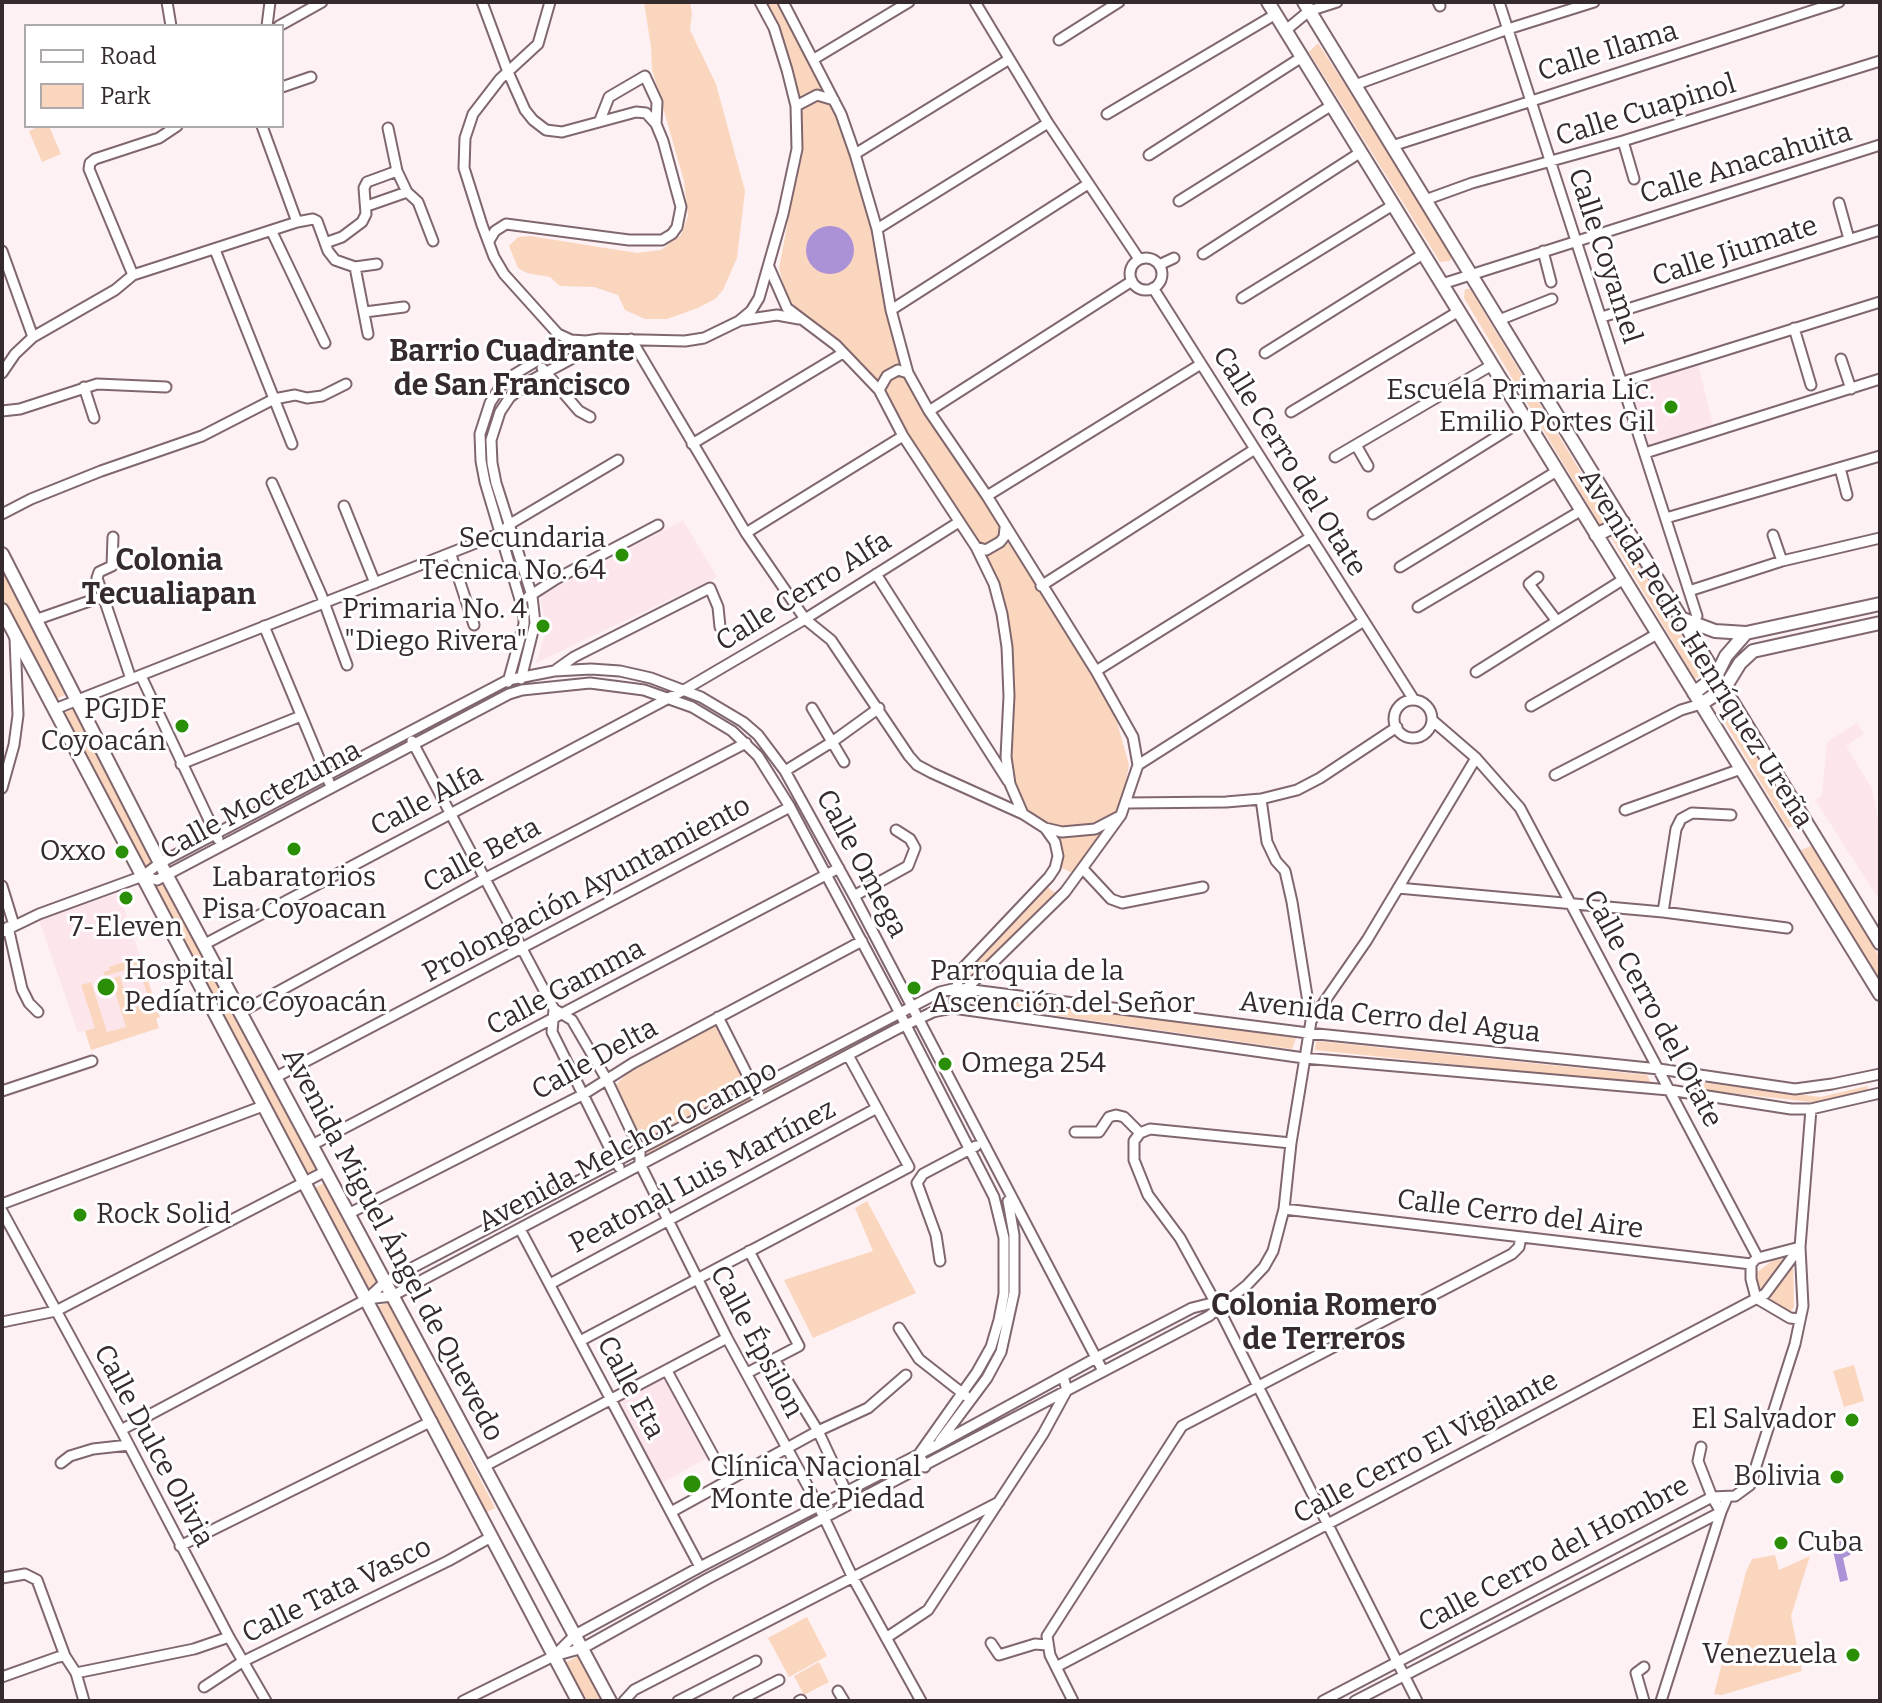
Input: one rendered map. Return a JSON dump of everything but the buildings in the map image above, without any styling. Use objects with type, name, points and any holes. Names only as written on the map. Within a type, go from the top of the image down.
[{"type":"main road","name":"Avenida Pedro Henríquez Ureña","points":[[1268,2],[1880,994]]},
{"type":"main road","name":"Avenida Pedro Henríquez Ureña","points":[[1307,6],[1880,943]]},
{"type":"main road","points":[[1596,535],[1623,522]]},
{"type":"main road","name":"Avenida Miguel Ángel de Quevedo","points":[[2,554],[160,863],[610,1701]]},
{"type":"main road","points":[[1681,618],[1715,631],[1746,633],[1880,604]]},
{"type":"main road","name":"Avenida Miguel Ángel de Quevedo","points":[[2,610],[578,1701]]},
{"type":"main road","points":[[1697,698],[1724,689],[1740,663],[1753,651],[1880,623]]},
{"type":"main road","points":[[1697,698],[1716,676],[1731,647],[1746,633]]},
{"type":"main road","points":[[1788,845],[1811,830]]},
{"type":"street","points":[[167,2],[171,24]]},
{"type":"street","points":[[270,7],[278,2]]},
{"type":"street","points":[[283,24],[322,2]]},
{"type":"street","points":[[482,2],[525,110],[546,130],[562,132],[600,120],[636,112],[646,113],[656,124],[673,171],[681,207],[677,227],[662,240],[629,240],[506,224],[495,231],[489,241]]},
{"type":"street","points":[[550,2],[538,44],[484,97],[473,114],[465,138],[464,168],[494,257],[511,282],[549,326],[571,340],[685,341],[704,338],[739,321],[764,315],[800,320]]},
{"type":"street","points":[[739,321],[751,311],[759,298],[783,214],[797,149],[796,106],[774,28],[760,2]]},
{"type":"street","points":[[783,2],[834,100],[855,154],[877,229],[891,310],[908,373],[929,411],[987,496],[1096,671],[1133,737],[1138,765],[1127,803],[1084,870],[1065,892],[962,988]]},
{"type":"street","points":[[814,59],[909,2]]},
{"type":"street","points":[[975,2],[1048,123],[1139,259]]},
{"type":"street","points":[[1059,40],[1119,2]]},
{"type":"street","points":[[1286,30],[1307,6],[1337,2]]},
{"type":"street","name":"Calle Coyamel","points":[[1499,2],[1697,616]]},
{"type":"street","points":[[1355,85],[1508,29],[1594,2]]},
{"type":"street","name":"Calle Ilama","points":[[1392,146],[1839,2]]},
{"type":"street","points":[[1107,114],[1276,14]]},
{"type":"street","points":[[1149,155],[1302,57]]},
{"type":"street","points":[[855,154],[1008,60]]},
{"type":"street","name":"Calle Cuapinol","points":[[1425,200],[1472,183],[1550,163],[1880,61]]},
{"type":"street","points":[[600,120],[609,97],[645,76],[657,102],[656,124]]},
{"type":"street","points":[[284,86],[311,77]]},
{"type":"street","points":[[796,106],[817,95],[834,100]]},
{"type":"street","points":[[1179,201],[1332,105]]},
{"type":"street","points":[[877,229],[1048,123]]},
{"type":"street","points":[[133,275],[89,169],[90,163],[159,138],[174,128]]},
{"type":"street","points":[[263,128],[297,222]]},
{"type":"street","points":[[388,128],[397,171],[407,192],[418,202],[433,241]]},
{"type":"street","points":[[1623,141],[1634,179]]},
{"type":"street","name":"Calle Anacahuita","points":[[1442,284],[1880,145]]},
{"type":"street","points":[[1203,254],[1361,152]]},
{"type":"street","points":[[325,243],[342,237],[362,222],[367,206],[364,188],[367,182],[397,171]]},
{"type":"street","points":[[891,310],[1088,184]]},
{"type":"street","points":[[367,206],[407,192]]},
{"type":"street","points":[[1839,203],[1849,239]]},
{"type":"street","points":[[1242,298],[1393,205]]},
{"type":"street","points":[[2,373],[15,354],[33,337],[115,290],[133,275],[297,222],[315,219],[335,260],[355,267],[377,264]]},
{"type":"street","name":"Calle Jiumate","points":[[1602,317],[1880,230]]},
{"type":"street","points":[[272,232],[325,343]]},
{"type":"street","points":[[215,250],[292,444]]},
{"type":"street","points":[[2,251],[33,337]]},
{"type":"street","points":[[1543,251],[1551,282]]},
{"type":"street","points":[[1265,353],[1423,254]]},
{"type":"street","points":[[1150,258],[1159,265],[1162,278],[1153,288],[1142,290],[1132,281],[1130,270],[1139,259],[1150,258]]},
{"type":"street","points":[[1159,265],[1174,258]]},
{"type":"street","points":[[768,266],[787,308],[843,353],[879,390],[903,436],[983,560],[1002,614],[1007,647],[1009,696],[1006,757],[1010,784]]},
{"type":"street","points":[[355,267],[368,334]]},
{"type":"street","points":[[929,411],[1132,281]]},
{"type":"street","name":"Calle Cerro del Otate","points":[[1153,288],[1414,700]]},
{"type":"street","points":[[1499,320],[1552,299]]},
{"type":"street","points":[[1623,382],[1880,302]]},
{"type":"street","points":[[365,312],[404,307]]},
{"type":"street","points":[[1291,412],[1459,311]]},
{"type":"street","points":[[1794,328],[1811,385]]},
{"type":"street","points":[[631,339],[746,533],[805,619],[831,640],[917,765],[1023,814],[1045,828],[1062,832],[1095,829],[1121,815]]},
{"type":"street","points":[[509,694],[508,680],[524,624],[521,599],[481,461],[480,434],[490,403],[501,386],[571,340]]},
{"type":"street","points":[[522,690],[521,676],[535,623],[532,596],[494,473],[491,440],[500,412],[510,397],[571,359],[586,341]]},
{"type":"street","points":[[692,444],[843,353]]},
{"type":"street","points":[[1841,359],[1851,389]]},
{"type":"street","points":[[538,361],[544,373],[579,411],[590,417]]},
{"type":"street","points":[[987,496],[1201,364]]},
{"type":"street","points":[[1335,457],[1492,365]]},
{"type":"street","points":[[879,390],[887,376],[898,370],[908,373]]},
{"type":"street","points":[[515,374],[523,387]]},
{"type":"street","points":[[1645,453],[1880,379]]},
{"type":"street","points":[[2,411],[20,409],[97,384],[166,387]]},
{"type":"street","points":[[2,514],[101,471],[202,436],[274,399],[295,395],[307,398],[322,396],[346,384]]},
{"type":"street","points":[[84,387],[94,418]]},
{"type":"street","points":[[1373,514],[1525,419]]},
{"type":"street","points":[[746,533],[903,436]]},
{"type":"street","points":[[1356,445],[1368,466]]},
{"type":"street","points":[[1041,586],[1255,449]]},
{"type":"street","points":[[1666,518],[1880,456]]},
{"type":"street","points":[[55,709],[501,533],[510,524],[618,460]]},
{"type":"street","points":[[1840,468],[1847,495]]},
{"type":"street","points":[[1400,567],[1557,471]]},
{"type":"street","points":[[272,483],[347,665]]},
{"type":"street","points":[[344,506],[375,583]]},
{"type":"street","points":[[1418,607],[1582,510]]},
{"type":"street","name":"Calle Cerro Alfa","points":[[670,697],[805,619],[959,522]]},
{"type":"street","points":[[521,599],[532,596],[556,579],[658,525]]},
{"type":"street","points":[[976,547],[986,550],[1000,542],[1005,528]]},
{"type":"street","points":[[1773,535],[1782,561]]},
{"type":"street","points":[[113,537],[112,566],[97,575],[104,596],[136,677],[221,846]]},
{"type":"street","points":[[1096,671],[1311,537]]},
{"type":"street","points":[[1689,591],[1782,561],[1880,538]]},
{"type":"street","points":[[983,560],[989,552],[1004,543],[1016,546]]},
{"type":"street","points":[[451,555],[474,625]]},
{"type":"street","points":[[876,574],[1010,784],[1023,814]]},
{"type":"street","points":[[1538,577],[1529,584],[1556,620]]},
{"type":"street","points":[[1476,672],[1624,579]]},
{"type":"street","points":[[554,671],[574,657],[710,588],[718,607],[720,627]]},
{"type":"street","points":[[35,620],[104,596]]},
{"type":"street","points":[[1138,765],[1364,621]]},
{"type":"street","points":[[264,626],[331,789]]},
{"type":"street","points":[[2,788],[19,700],[15,634]]},
{"type":"street","points":[[1531,706],[1657,634]]},
{"type":"street","name":"Calle Omega","points":[[521,676],[591,669],[651,678],[718,705],[743,722],[770,748],[854,896],[1103,1371]]},
{"type":"street","name":"Calle Moctezuma","points":[[143,876],[160,863],[508,680],[521,676]]},
{"type":"street","name":"Calle Omega","points":[[522,690],[590,683],[644,690],[670,697],[711,717],[746,743],[774,778],[971,1149],[989,1184],[1000,1217],[1004,1238],[1004,1294],[991,1347],[967,1397]]},
{"type":"street","name":"Calle Moctezuma","points":[[143,876],[157,880],[509,694],[522,690]]},
{"type":"street","name":"Calle Alfa","points":[[205,944],[670,697]]},
{"type":"street","points":[[1555,775],[1681,710],[1697,698]]},
{"type":"street","points":[[1414,700],[1427,706],[1432,720],[1429,729],[1417,737],[1408,737],[1397,727],[1394,718],[1397,708],[1414,700]]},
{"type":"street","points":[[812,708],[844,762]]},
{"type":"street","points":[[785,771],[879,708]]},
{"type":"street","points":[[181,764],[301,716]]},
{"type":"street","name":"Calle Cerro del Otate","points":[[1432,720],[1476,758],[1520,808],[1659,1069],[1754,1261],[1756,1298]]},
{"type":"street","points":[[1127,803],[1226,802],[1261,799],[1297,790],[1397,727]]},
{"type":"street","name":"Calle Épsilon","points":[[408,734],[557,1014],[572,1020],[607,1080],[640,1150],[640,1164],[727,1338],[921,1701]]},
{"type":"street","name":"Calle Beta","points":[[241,1012],[484,879],[746,743]]},
{"type":"street","points":[[463,1701],[554,1656],[583,1648],[707,1579],[943,1458],[1231,1298],[1264,1267],[1273,1251],[1284,1209],[1291,1143],[1311,1021],[1345,974],[1476,758]]},
{"type":"street","points":[[1625,810],[1741,769]]},
{"type":"street","points":[[1261,799],[1267,842],[1285,871],[1292,902],[1311,1021]]},
{"type":"street","name":"Prolongación Ayuntamiento","points":[[276,1077],[790,807]]},
{"type":"street","points":[[1663,912],[1676,829],[1681,819],[1692,813],[1731,815]]},
{"type":"street","points":[[940,992],[1055,868],[1058,856],[1055,842],[1045,828]]},
{"type":"street","points":[[854,896],[908,866],[915,848],[910,839],[896,830]]},
{"type":"street","name":"Calle Gamma","points":[[312,1145],[839,868]]},
{"type":"street","points":[[1084,870],[1111,899],[1122,903],[1203,887]]},
{"type":"street","points":[[8,928],[143,876]]},
{"type":"street","points":[[1049,877],[1065,892]]},
{"type":"street","points":[[2,886],[12,953],[22,989],[38,1012]]},
{"type":"street","points":[[1398,888],[1663,912],[1787,928]]},
{"type":"street","name":"Calle Delta","points":[[348,1214],[584,1094],[633,1063],[862,941]]},
{"type":"street","points":[[957,1008],[962,988],[960,971]]},
{"type":"street","name":"Avenida Cerro del Agua","points":[[900,1013],[940,992],[962,988],[1308,1033],[1659,1069],[1795,1089],[1880,1074]]},
{"type":"street","name":"Avenida Cerro del Agua","points":[[906,1025],[957,1008],[1304,1058],[1669,1090],[1791,1109],[1811,1109],[1880,1093]]},
{"type":"street","name":"Avenida Melchor Ocampo","points":[[121,1430],[367,1299],[385,1282],[900,1013]]},
{"type":"street","name":"Calle Épsilon","points":[[557,1014],[552,1032],[622,1174]]},
{"type":"street","points":[[718,1017],[755,1090]]},
{"type":"street","name":"Avenida Melchor Ocampo","points":[[367,1299],[392,1296],[906,1025]]},
{"type":"street","points":[[580,1341],[909,1167],[848,1055]]},
{"type":"street","points":[[2,1091],[92,1061]]},
{"type":"street","points":[[2,1204],[263,1106]]},
{"type":"street","name":"Peatonal Luis Martínez","points":[[550,1284],[877,1108]]},
{"type":"street","points":[[1727,1498],[1738,1495],[1750,1485],[1795,1344],[1803,1306],[1800,1247],[1811,1109]]},
{"type":"street","points":[[1075,1132],[1099,1132],[1109,1117],[1116,1115],[1124,1117],[1140,1133]]},
{"type":"street","points":[[1291,1143],[1150,1129],[1140,1133],[1134,1141],[1134,1160],[1148,1195],[1180,1238],[1217,1306],[1417,1701]]},
{"type":"street","points":[[940,1261],[936,1235],[918,1187],[919,1178],[982,1143]]},
{"type":"street","points":[[2,1322],[56,1311],[326,1171]]},
{"type":"street","points":[[919,1454],[1001,1352],[1014,1293],[1014,1235],[1006,1189]]},
{"type":"street","name":"Calle Cerro del Aire","points":[[1284,1209],[1754,1261]]},
{"type":"street","name":"Calle Dulce Olivia","points":[[2,1211],[242,1662],[266,1701]]},
{"type":"street","name":"Calle Eta","points":[[520,1229],[700,1567]]},
{"type":"street","points":[[1073,1701],[1047,1645],[1047,1636],[1182,1426],[1512,1254],[1518,1250],[1521,1237]]},
{"type":"street","points":[[1754,1261],[1800,1247]]},
{"type":"street","name":"Calle Cerro El Vigilante","points":[[1056,1667],[1756,1298],[1770,1288],[1800,1247]]},
{"type":"street","points":[[747,1373],[799,1346],[749,1251]]},
{"type":"street","points":[[1756,1298],[1790,1318],[1800,1319]]},
{"type":"street","points":[[554,1656],[575,1635],[700,1567],[937,1445],[1192,1308],[1217,1306]]},
{"type":"street","points":[[899,1328],[919,1359],[967,1397]]},
{"type":"street","points":[[483,1467],[727,1338]]},
{"type":"street","points":[[774,1359],[818,1431],[846,1491]]},
{"type":"street","points":[[667,1371],[727,1481]]},
{"type":"street","points":[[671,1512],[818,1431],[868,1408],[906,1375]]},
{"type":"street","points":[[886,1638],[928,1610],[1043,1434],[1067,1390],[1063,1376]]},
{"type":"street","points":[[937,1445],[967,1397]]},
{"type":"street","points":[[180,1546],[432,1421]]},
{"type":"street","points":[[61,1463],[70,1456],[93,1449],[129,1445]]},
{"type":"street","points":[[937,1445],[943,1458]]},
{"type":"street","points":[[1661,1701],[1721,1512],[1698,1461],[1701,1447]]},
{"type":"street","points":[[919,1454],[925,1467]]},
{"type":"street","name":"Calle Cerro del Hombre","points":[[1323,1701],[1712,1497],[1727,1498],[1721,1512],[1355,1701]]},
{"type":"street","points":[[624,1701],[634,1690],[999,1502]]},
{"type":"street","name":"Calle Tata Vasco","points":[[204,1687],[242,1662],[491,1537]]},
{"type":"street","points":[[2,1578],[25,1574],[37,1580],[65,1656],[76,1673],[84,1701]]},
{"type":"street","points":[[76,1673],[194,1649],[229,1637]]},
{"type":"street","points":[[991,1643],[999,1655],[1035,1644],[1047,1645]]},
{"type":"street","points":[[2,1677],[65,1656]]},
{"type":"street","points":[[678,1701],[756,1661]]},
{"type":"street","points":[[1644,1667],[1636,1673],[1644,1701]]},
{"type":"street","points":[[738,1701],[779,1680]]},
{"type":"street","points":[[838,1691],[844,1701]]},
{"type":"shaded area","points":[[830,226],[847,233],[854,250],[847,267],[830,274],[813,267],[806,250],[813,233]]},
{"type":"shaded area","name":"Escuela Primaria Lic. Emilio Portes Gil","points":[[1698,364],[1714,429],[1647,449],[1626,386]]},
{"type":"shaded area","points":[[683,520],[717,577],[536,663],[547,628],[540,600],[543,595]]},
{"type":"shaded area","points":[[1857,723],[1864,734],[1846,746],[1872,789],[1880,829],[1880,901],[1815,800],[1822,795],[1827,742]]},
{"type":"shaded area","name":"Hospital Pedíatrico Coyoacán","points":[[119,893],[160,1017],[156,1019],[159,1028],[91,1050],[85,1031],[78,1033],[39,920]]},
{"type":"shaded area","points":[[667,1371],[712,1455],[657,1486],[611,1400]]},
{"type":"shaded area","points":[[1840,1536],[1850,1539],[1854,1545],[1850,1555],[1843,1558],[1848,1580],[1840,1582],[1832,1546]]},
{"type":"green space","points":[[644,2],[690,2],[690,30],[716,84],[745,191],[737,258],[723,290],[715,299],[698,308],[667,319],[645,319],[625,310],[618,295],[594,287],[560,286],[550,277],[527,273],[518,268],[509,246],[518,237],[530,236],[637,253],[661,250],[681,235],[688,216],[684,181],[652,69]]},
{"type":"green space","points":[[764,2],[780,2],[836,112],[874,230],[885,310],[906,373],[1093,673],[1117,722],[1129,765],[1121,807],[1104,822],[1092,827],[1051,827],[1020,805],[1012,782],[1008,743],[1004,613],[960,521],[879,388],[851,352],[802,315],[786,295],[779,268],[802,148],[794,87]]},
{"type":"green space","points":[[1318,43],[1453,251],[1450,261],[1440,262],[1309,52]]},
{"type":"green space","points":[[50,128],[61,154],[42,162],[29,131]]},
{"type":"green space","points":[[1465,289],[1470,289],[1611,522],[1600,525],[1464,298]]},
{"type":"green space","points":[[1621,534],[1704,673],[1695,679],[1610,536]]},
{"type":"green space","points":[[2,569],[65,695],[56,699],[2,598]]},
{"type":"green space","points":[[1724,700],[1797,825],[1788,828],[1722,718]]},
{"type":"green space","points":[[75,708],[153,862],[145,867],[63,714]]},
{"type":"green space","points":[[1110,825],[1073,873],[1062,868],[1054,834],[1091,835]]},
{"type":"green space","points":[[1814,845],[1880,958],[1880,981],[1801,850]]},
{"type":"green space","points":[[164,881],[317,1171],[308,1176],[155,887]]},
{"type":"green space","points":[[1047,887],[1057,894],[967,978],[971,969]]},
{"type":"green space","points":[[140,957],[160,1017],[156,1019],[159,1028],[91,1050],[85,1031],[95,1028],[81,985],[91,982],[107,1032],[126,1027],[111,979],[120,976],[130,1008],[150,1002],[138,966],[105,976],[103,972]]},
{"type":"green space","points":[[971,992],[1296,1038],[1292,1049],[968,1003]]},
{"type":"green space","points":[[898,1019],[899,1025],[647,1157],[647,1151]]},
{"type":"green space","points":[[713,1022],[748,1087],[640,1141],[613,1088],[637,1063]]},
{"type":"green space","points":[[1316,1041],[1647,1075],[1652,1085],[1315,1050]]},
{"type":"green space","points":[[1698,1082],[1821,1097],[1867,1086],[1868,1089],[1820,1103],[1694,1089]]},
{"type":"green space","points":[[326,1182],[377,1280],[369,1289],[315,1188]]},
{"type":"green space","points":[[867,1201],[916,1293],[813,1338],[784,1280],[873,1251],[855,1208]]},
{"type":"green space","points":[[1785,1259],[1764,1290],[1758,1289],[1756,1273],[1773,1260]]},
{"type":"green space","points":[[1793,1262],[1794,1307],[1791,1311],[1783,1311],[1769,1300]]},
{"type":"green space","points":[[389,1302],[495,1508],[485,1513],[378,1306]]},
{"type":"green space","points":[[1854,1365],[1864,1401],[1844,1407],[1833,1371]]},
{"type":"green space","points":[[1775,1555],[1779,1570],[1810,1556],[1791,1616],[1802,1671],[1722,1695],[1714,1694],[1746,1572],[1752,1559]]},
{"type":"green space","points":[[807,1617],[827,1656],[789,1677],[768,1638]]},
{"type":"green space","points":[[579,1656],[602,1701],[584,1701],[564,1663]]},
{"type":"green space","points":[[819,1662],[829,1682],[804,1695],[794,1676]]},
{"type":"place","name":"Escuela Primaria Lic. Emilio Portes Gil","points":[[1671,407]]},
{"type":"place","name":"Secundaria Tecnica No. 64","points":[[622,555]]},
{"type":"place","name":"Primaria No. 4 \"Diego Rivera\"","points":[[543,626]]},
{"type":"place","name":"PGJDF Coyoacán","points":[[182,726]]},
{"type":"place","name":"Labaratorios Pisa Coyoacan","points":[[294,849]]},
{"type":"place","name":"Oxxo","points":[[122,852]]},
{"type":"place","name":"7-Eleven","points":[[126,898]]},
{"type":"place","name":"Hospital Pedíatrico Coyoacán","points":[[106,987]]},
{"type":"place","name":"Parroquia de la Ascención del Señor","points":[[914,988]]},
{"type":"place","name":"Omega 254","points":[[945,1064]]},
{"type":"place","name":"Rock Solid","points":[[80,1215]]},
{"type":"place","name":"El Salvador","points":[[1852,1420]]},
{"type":"place","name":"Bolivia","points":[[1837,1477]]},
{"type":"place","name":"Clínica Nacional Monte de Piedad","points":[[692,1484]]},
{"type":"place","name":"Cuba","points":[[1781,1543]]},
{"type":"place","name":"Venezuela","points":[[1853,1655]]},
{"type":"district","name":"Barrio Cuadrante de San Francisco","points":[[512,370]]},
{"type":"district","name":"Colonia Tecualiapan","points":[[169,579]]},
{"type":"district","name":"Colonia Romero de Terreros","points":[[1324,1324]]}]
